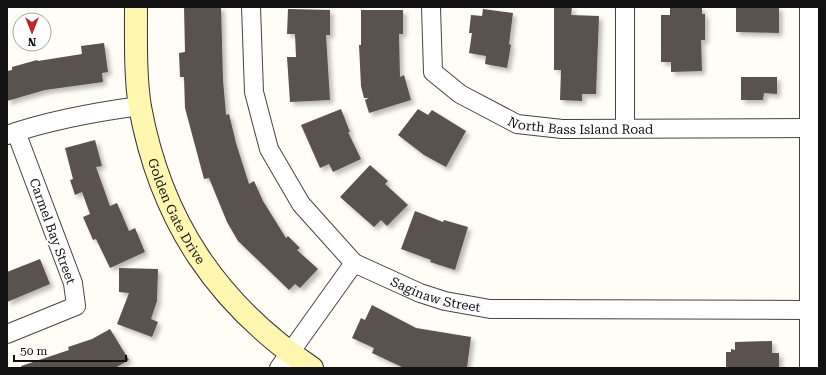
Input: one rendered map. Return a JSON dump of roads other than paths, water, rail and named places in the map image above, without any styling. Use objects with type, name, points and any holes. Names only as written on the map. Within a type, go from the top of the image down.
[{"type":"street","name":"Golden Gate Drive","points":[[136,7],[137,64],[140,106],[156,171],[175,217],[191,246],[219,285],[263,332],[284,361],[312,368]]},
{"type":"street","name":"Saginaw Street","points":[[251,7],[254,92],[269,149],[301,204],[354,262],[420,293],[453,303],[490,309],[810,310]]},
{"type":"street","name":"North Bass Island Road","points":[[431,7],[433,72],[460,94],[517,124],[562,129],[809,128]]},
{"type":"street","points":[[625,7],[625,128]]},
{"type":"street","points":[[809,7],[809,368]]},
{"type":"street","points":[[12,134],[103,111],[140,106]]},
{"type":"street","name":"Carmel Bay Street","points":[[7,334],[76,306],[73,283],[12,134]]},
{"type":"street","points":[[284,361],[354,262]]}]
